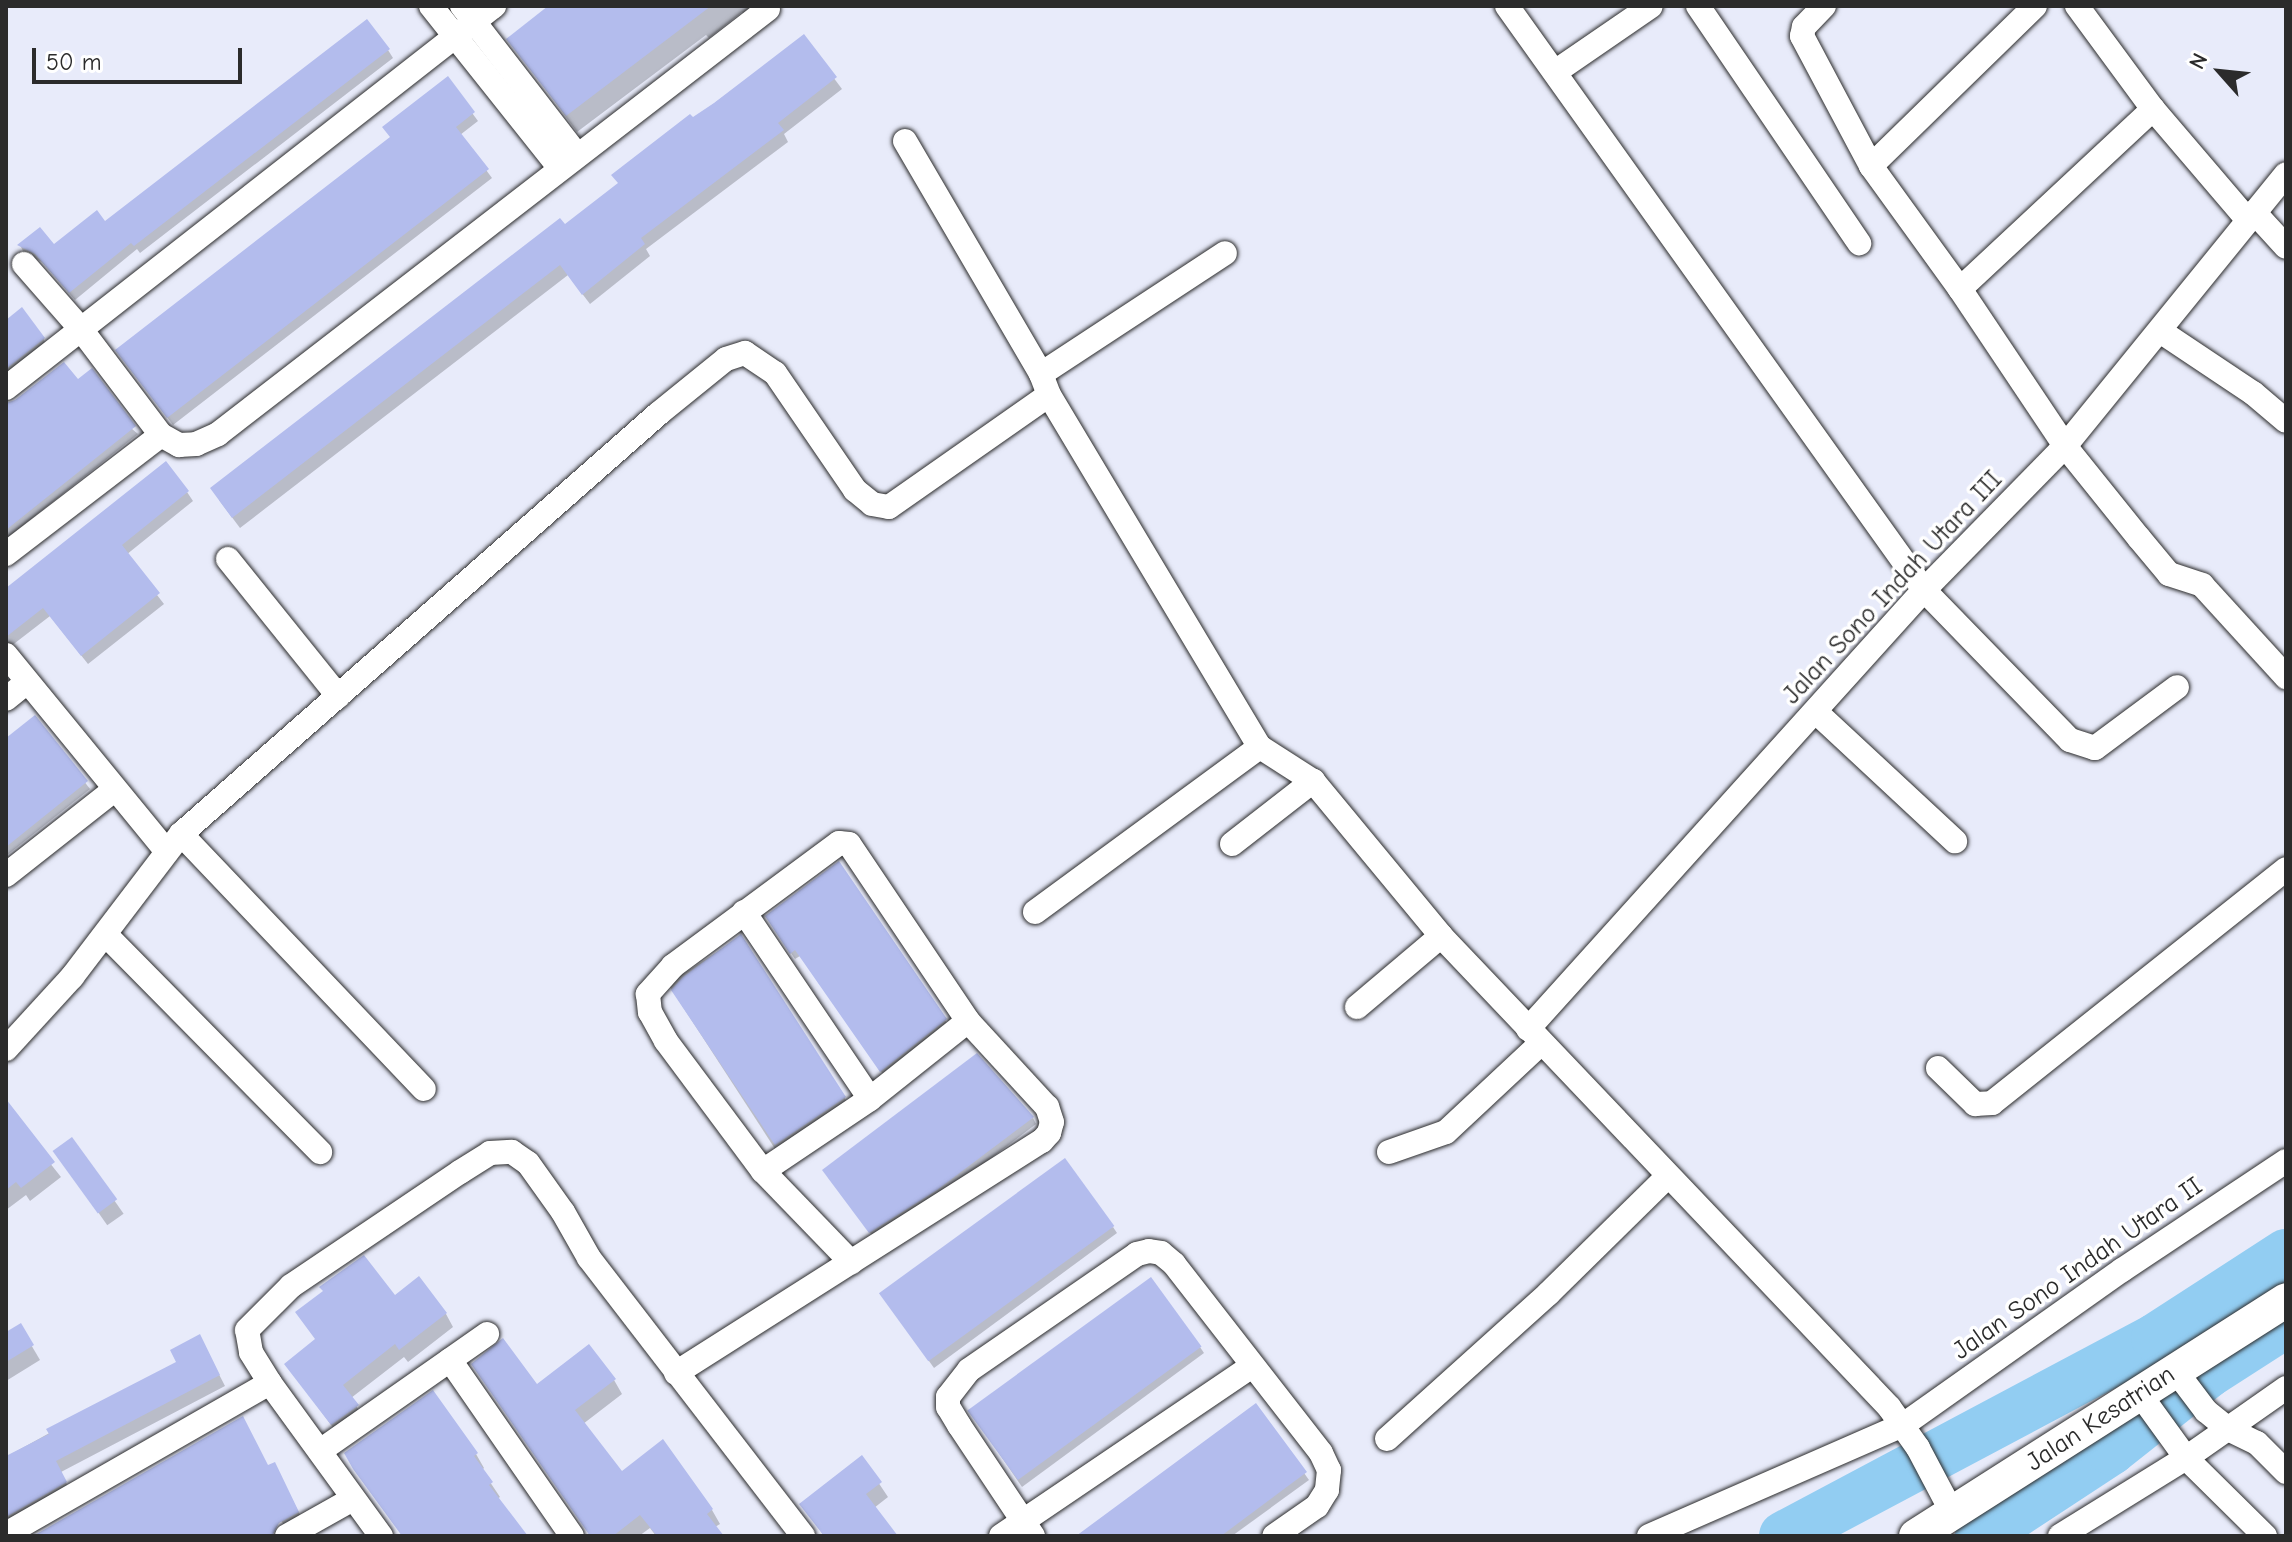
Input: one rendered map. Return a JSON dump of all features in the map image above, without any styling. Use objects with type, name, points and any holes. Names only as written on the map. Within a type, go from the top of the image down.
[{"type":"street","points":[[431,6],[472,17],[569,162]]},
{"type":"street","points":[[1507,6],[1924,590],[2070,740],[2083,747],[2095,748],[2177,687]]},
{"type":"street","points":[[1555,72],[1651,6]]},
{"type":"street","points":[[1698,6],[1859,243]]},
{"type":"street","points":[[1824,6],[1804,27],[1802,36],[1871,166],[1960,289],[2065,446],[2169,574],[2202,585],[2286,677]]},
{"type":"street","points":[[1871,166],[2035,6]]},
{"type":"street","points":[[2077,6],[2153,109],[2250,215],[2286,247]]},
{"type":"street","points":[[24,264],[80,328],[161,435],[188,446],[218,434],[768,9]]},
{"type":"street","points":[[6,388],[472,17]]},
{"type":"street","points":[[1960,289],[2153,109]]},
{"type":"street","points":[[905,141],[1045,385],[1260,747],[1313,781],[1441,936],[1889,1407],[1918,1448],[1948,1505]]},
{"type":"street","name":"Jalan Sono Indah Utara III","points":[[1389,1152],[1446,1132],[1534,1036],[1924,590],[2065,446],[2286,174]]},
{"type":"street","points":[[6,1049],[106,935],[174,843],[658,414],[726,359],[745,353],[775,373],[855,490],[872,504],[889,507],[1045,385],[1225,253]]},
{"type":"street","points":[[2160,331],[2253,393],[2286,421]]},
{"type":"street","points":[[6,554],[161,435]]},
{"type":"street","points":[[228,559],[338,696]]},
{"type":"street","points":[[6,655],[114,790],[174,843],[424,1089]]},
{"type":"street","points":[[6,699],[27,682]]},
{"type":"street","points":[[1816,712],[1955,841]]},
{"type":"street","points":[[1035,912],[1260,747]]},
{"type":"street","points":[[1232,844],[1313,781]]},
{"type":"street","points":[[6,875],[114,790]]},
{"type":"street","points":[[676,1373],[851,1262],[1049,1133],[1052,1122],[1047,1107],[968,1021],[849,844],[839,843],[673,966],[648,994],[650,1012],[666,1041],[763,1171],[851,1262]]},
{"type":"street","points":[[1938,1068],[1975,1104],[1992,1103],[2286,869]]},
{"type":"street","points":[[744,912],[870,1099]]},
{"type":"street","points":[[106,935],[320,1152]]},
{"type":"street","points":[[1357,1007],[1441,936]]},
{"type":"street","points":[[763,1171],[870,1099],[968,1021]]},
{"type":"street","points":[[381,1536],[270,1383],[251,1352],[247,1330],[291,1286],[470,1165],[490,1153],[512,1152],[528,1163],[563,1212],[589,1258],[803,1536]]},
{"type":"street","name":"Jalan Sono Indah Utara II","points":[[1649,1536],[1903,1425],[2122,1270],[2286,1161]]},
{"type":"street","points":[[1387,1439],[1549,1293],[1668,1176]]},
{"type":"street","points":[[1028,1529],[948,1407],[948,1397],[969,1370],[1137,1254],[1161,1253],[1174,1264],[1321,1453],[1329,1470],[1327,1490],[1317,1506],[1274,1536]]},
{"type":"street","name":"Jalan Kesatrian","points":[[1916,1536],[1948,1505],[2143,1399],[2286,1300]]},
{"type":"street","points":[[320,1451],[487,1334]]},
{"type":"street","points":[[450,1360],[572,1536]]},
{"type":"street","points":[[1001,1536],[1028,1529],[1252,1366]]},
{"type":"street","points":[[2178,1374],[2206,1411],[2228,1429],[2257,1443],[2286,1472]]},
{"type":"street","points":[[6,1534],[270,1383]]},
{"type":"street","points":[[2060,1536],[2186,1458],[2286,1388]]},
{"type":"street","points":[[2143,1399],[2186,1458],[2265,1536]]},
{"type":"street","points":[[287,1536],[353,1499]]},
{"type":"building","points":[[548,6],[711,6],[566,116],[506,39]]},
{"type":"building","points":[[367,19],[390,49],[69,293],[35,254],[17,245],[40,227],[54,244],[97,210],[105,221]]},
{"type":"building","points":[[804,34],[837,77],[778,123],[784,130],[641,238],[645,244],[582,295],[560,265],[232,518],[210,488],[560,218],[565,224],[618,183],[611,175],[690,114],[693,117],[714,103]]},
{"type":"building","points":[[448,76],[475,112],[456,127],[489,169],[167,418],[115,350],[390,137],[382,127]]},
{"type":"building","points":[[22,307],[45,338],[6,369],[6,320]]},
{"type":"building","points":[[64,362],[78,379],[92,368],[136,426],[6,530],[6,403],[15,400]]},
{"type":"building","points":[[166,461],[189,491],[122,545],[160,593],[81,656],[43,608],[6,637],[6,588]]},
{"type":"building","points":[[35,715],[88,781],[6,847],[6,738]]},
{"type":"building","points":[[839,861],[947,1019],[880,1072],[795,950],[790,954],[765,916]]},
{"type":"building","points":[[741,934],[846,1097],[775,1145],[671,990],[683,977]]},
{"type":"building","points":[[977,1053],[1034,1117],[937,1190],[869,1233],[822,1170]]},
{"type":"building","points":[[6,1099],[55,1162],[21,1188],[16,1182],[6,1190]]},
{"type":"building","points":[[72,1137],[117,1199],[98,1213],[53,1151]]},
{"type":"building","points":[[1065,1158],[1114,1226],[928,1361],[879,1293]]},
{"type":"building","points":[[364,1255],[395,1295],[419,1276],[447,1313],[399,1350],[395,1344],[343,1385],[359,1405],[331,1425],[284,1364],[315,1339],[295,1312],[323,1291],[319,1287]]},
{"type":"building","points":[[1151,1277],[1202,1347],[1018,1480],[967,1410]]},
{"type":"building","points":[[21,1323],[34,1345],[6,1362],[6,1332]]},
{"type":"building","points":[[200,1334],[220,1375],[56,1461],[67,1482],[6,1517],[6,1456],[49,1434],[46,1429],[176,1362],[170,1350]]},
{"type":"building","points":[[503,1338],[537,1384],[589,1344],[616,1379],[575,1410],[622,1471],[663,1439],[713,1509],[707,1514],[724,1536],[657,1536],[640,1515],[613,1536],[590,1536],[471,1364]]},
{"type":"building","points":[[433,1390],[478,1453],[474,1456],[493,1482],[489,1485],[528,1536],[402,1536],[353,1469],[344,1453]]},
{"type":"building","points":[[1256,1403],[1307,1472],[1221,1536],[1076,1536]]},
{"type":"building","points":[[243,1416],[268,1465],[275,1462],[299,1512],[279,1523],[272,1536],[33,1536]]},
{"type":"building","points":[[862,1455],[882,1482],[866,1494],[898,1536],[824,1536],[799,1504]]},
{"type":"waterway","points":[[1784,1536],[2156,1338],[2286,1254]]},
{"type":"waterway","points":[[1980,1536],[2111,1450],[2208,1373],[2286,1323]]}]
